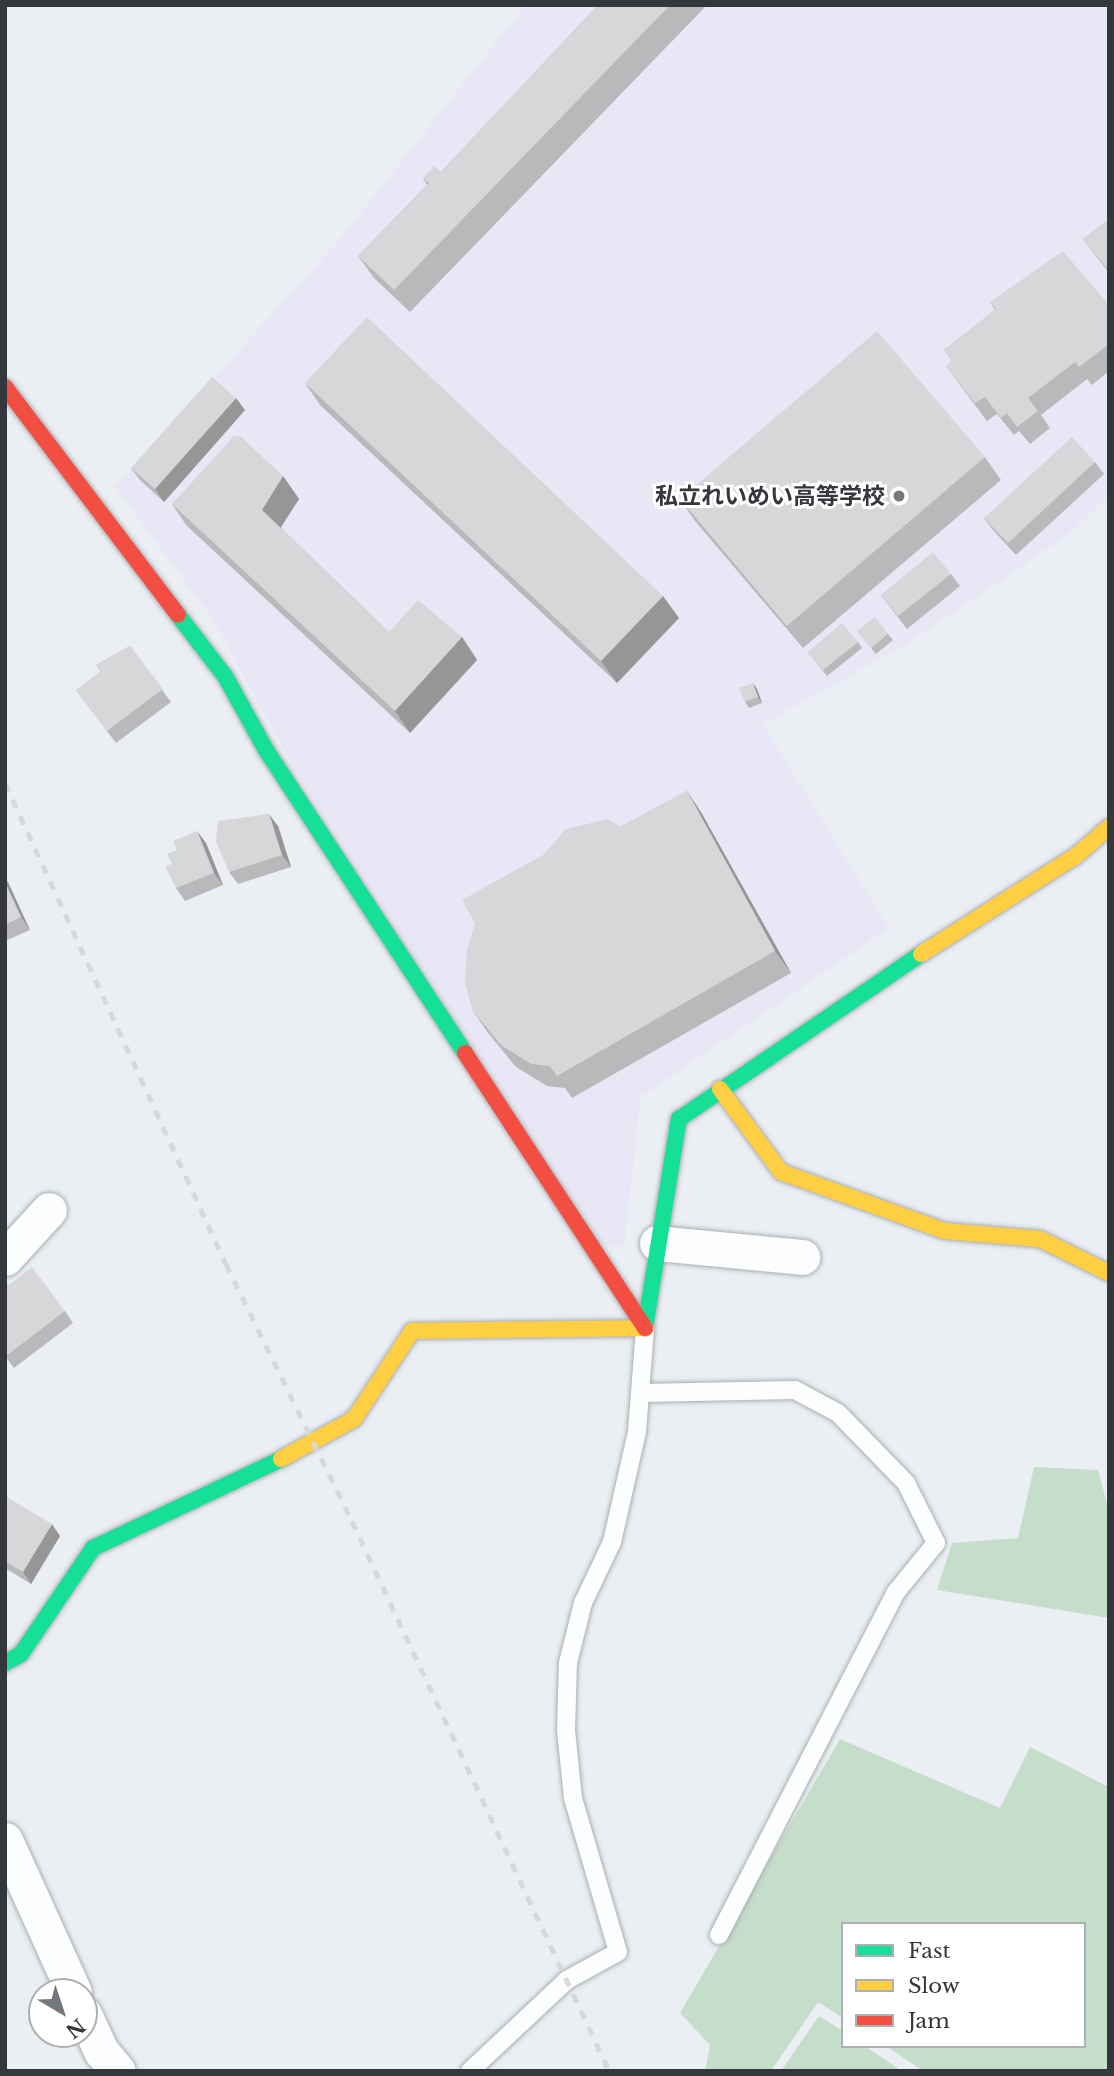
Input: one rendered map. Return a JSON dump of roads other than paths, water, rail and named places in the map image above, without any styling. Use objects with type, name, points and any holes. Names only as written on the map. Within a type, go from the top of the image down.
[{"type":"street","points":[[5,387],[225,676],[266,750],[645,1328]]},
{"type":"street","points":[[645,1328],[679,1119],[720,1089],[1077,855],[1109,827]]},
{"type":"street","points":[[720,1089],[781,1172],[945,1231],[1040,1239],[1109,1273]]},
{"type":"street","points":[[5,1258],[50,1210]]},
{"type":"street","points":[[657,1243],[802,1257]]},
{"type":"street","points":[[5,1663],[21,1654],[93,1548],[290,1455],[354,1419],[412,1331],[645,1328]]},
{"type":"street","points":[[5,1840],[68,1978]]},
{"type":"street","points":[[98,2044],[118,2071]]},
{"type":"lane","points":[[470,2071],[567,1980],[618,1952],[573,1798],[566,1730],[568,1663],[583,1603],[612,1542],[637,1433],[645,1328]]},
{"type":"lane","points":[[641,1394],[795,1390],[838,1413],[906,1483],[936,1543],[896,1592],[719,1935]]},
{"type":"railway","points":[[5,783],[226,1264],[352,1521],[609,2071]]},
{"type":"place","name":"私立れいめい高等学校","points":[[899,496]]}]
